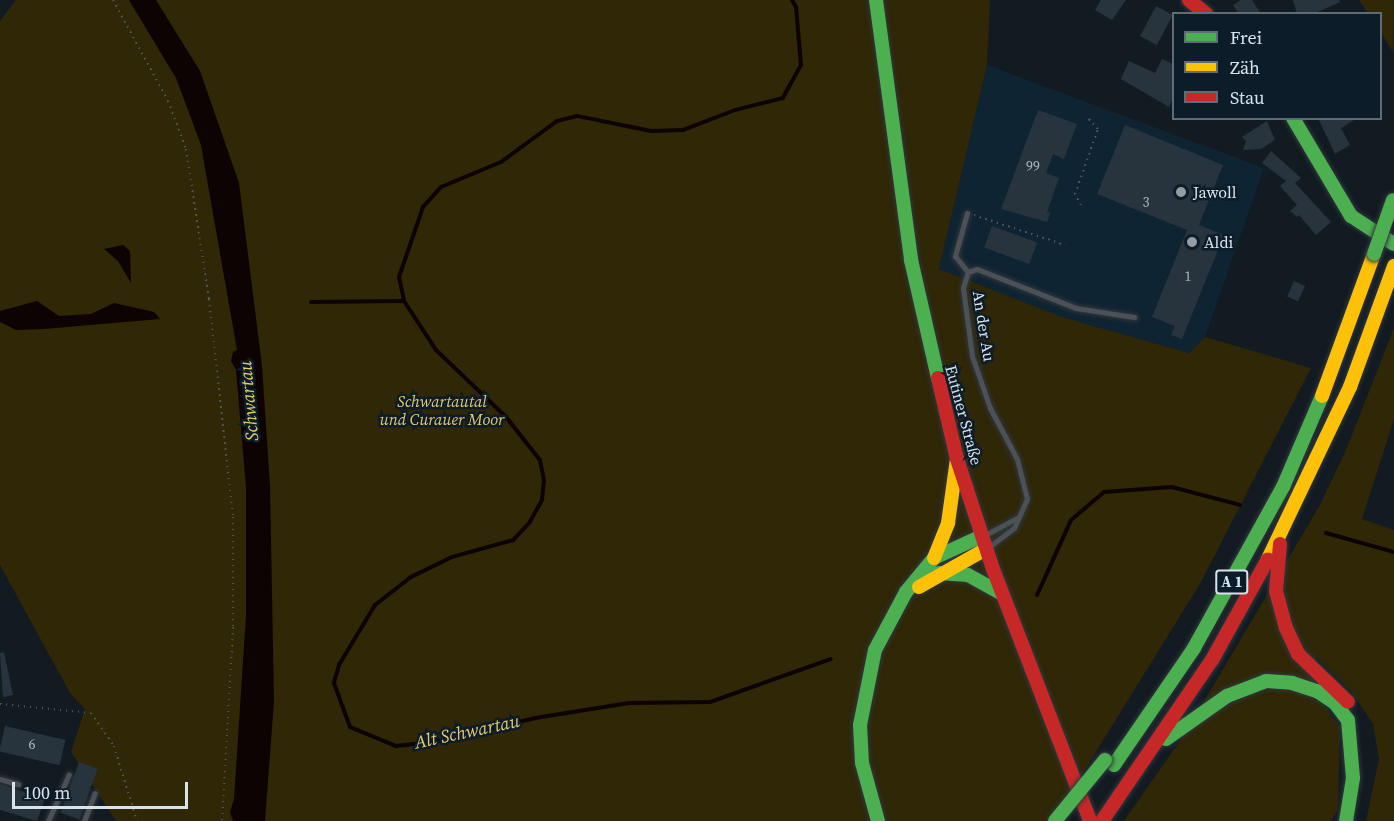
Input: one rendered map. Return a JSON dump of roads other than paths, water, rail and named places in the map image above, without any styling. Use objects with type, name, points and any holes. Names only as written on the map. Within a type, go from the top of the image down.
[{"type":"main road","name":"Eutiner Straße","points":[[876,0],[911,260],[957,459],[1002,594],[1090,821]]},
{"type":"main road","points":[[1189,0],[1204,12]]},
{"type":"main road","points":[[1294,120],[1351,216],[1394,244]]},
{"type":"main road","name":"A 1","points":[[1067,821],[1110,762],[1140,726],[1194,648],[1283,487],[1330,378],[1394,199]]},
{"type":"main road","name":"A 1","points":[[1102,821],[1212,660],[1281,534],[1350,387],[1392,270]]},
{"type":"main road","points":[[878,821],[862,763],[860,725],[866,682],[884,628],[934,558],[948,523],[957,459]]},
{"type":"main road","points":[[1281,534],[1276,591],[1286,628],[1298,654],[1345,697],[1363,742],[1364,779],[1355,821]]},
{"type":"main road","points":[[934,558],[984,542]]},
{"type":"main road","points":[[886,821],[870,773],[867,730],[872,688],[892,629],[912,596],[936,574],[984,542]]},
{"type":"main road","points":[[936,574],[968,575],[1002,594]]},
{"type":"main road","points":[[1150,752],[1227,696],[1266,681],[1292,683],[1317,691],[1335,703],[1348,720],[1353,778],[1346,821]]},
{"type":"main road","points":[[1054,821],[1110,762]]},
{"type":"lane","points":[[967,213],[955,256],[968,272]]},
{"type":"lane","name":"An der Au","points":[[1022,514],[1027,499],[1019,466],[990,408],[972,356],[963,288],[968,272],[977,269],[1076,308],[1134,317]]},
{"type":"lane","points":[[984,542],[1022,514]]},
{"type":"lane","points":[[984,542],[1014,528],[1022,514]]},
{"type":"lane","points":[[57,821],[49,819],[69,774]]},
{"type":"lane","points":[[0,779],[18,784]]},
{"type":"lane","points":[[84,821],[95,793]]},
{"type":"water","name":"Schwartau","points":[[129,0],[156,0],[200,71],[239,183],[262,366],[270,486],[274,701],[265,821],[233,821],[230,812],[234,799],[246,615],[246,487],[236,370],[231,361],[233,352],[237,350],[201,145],[176,78]]},
{"type":"water","points":[[123,245],[130,251],[131,283],[118,261],[104,249]]},
{"type":"water","points":[[37,301],[59,316],[91,314],[114,303],[154,312],[160,319],[16,330],[0,322],[0,311]]},
{"type":"waterway","name":"Alt Schwartau","points":[[792,0],[796,7],[801,65],[783,98],[735,110],[683,130],[651,131],[577,116],[557,121],[501,162],[441,187],[423,207],[399,277],[404,301],[436,350],[506,417],[540,460],[544,480],[542,500],[530,522],[513,540],[452,557],[411,577],[375,605],[339,665],[334,683],[350,727],[396,746],[440,741],[535,718],[629,703],[710,702],[831,659]]},
{"type":"waterway","points":[[311,302],[404,301]]},
{"type":"waterway","name":"Alt Schwartau","points":[[1037,595],[1071,520],[1104,492],[1172,487],[1240,505]]},
{"type":"waterway","name":"Alt Schwartau","points":[[1326,533],[1394,552]]},
{"type":"place","name":"Jawoll","points":[[1181,192]]},
{"type":"place","name":"Aldi","points":[[1192,242]]},
{"type":"park label","name":"Schwartautal und Curauer Moor","points":[[442,410]]}]
